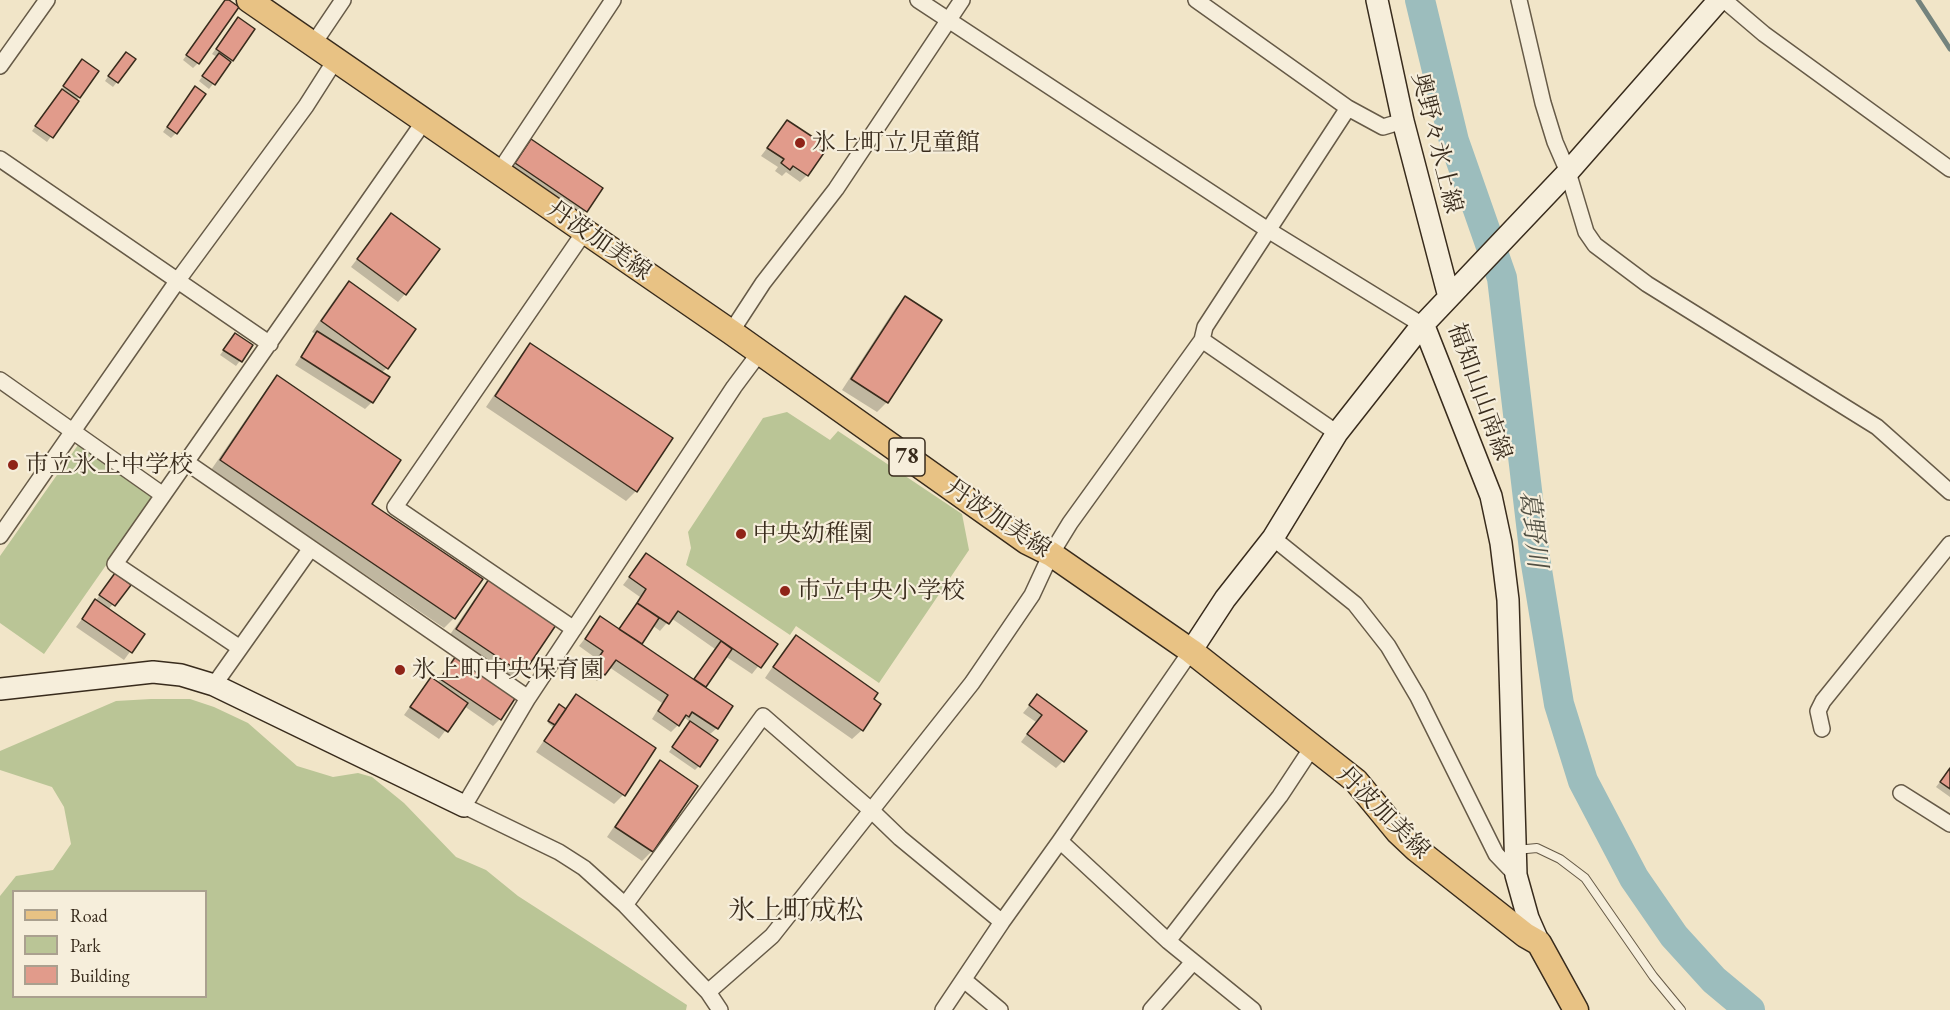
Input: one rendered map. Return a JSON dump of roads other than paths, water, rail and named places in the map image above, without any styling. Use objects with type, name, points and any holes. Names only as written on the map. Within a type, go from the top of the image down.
[{"type":"main road","name":"丹波加美線","points":[[249,0],[760,352],[1027,542],[1051,554],[1191,651],[1356,781],[1398,832],[1416,849],[1525,935],[1539,943],[1576,1010]]},
{"type":"main road","name":"奥野々氷上線","points":[[1377,0],[1403,121],[1452,294]]},
{"type":"main road","name":"福知山山南線","points":[[1539,943],[1528,918],[1517,880],[1508,600],[1501,543],[1491,496],[1424,326],[1565,175],[1719,0]]},
{"type":"main road","points":[[1191,651],[1225,599],[1273,538],[1336,433],[1418,330],[1424,326]]},
{"type":"main road","points":[[0,689],[153,672],[181,675],[214,685],[464,806]]},
{"type":"main road","points":[[1484,903],[1497,906],[1504,903],[1513,896],[1517,880]]},
{"type":"street","points":[[0,66],[47,0]]},
{"type":"street","points":[[314,43],[343,0]]},
{"type":"street","points":[[499,172],[613,0]]},
{"type":"street","points":[[918,0],[1268,230],[1424,326]]},
{"type":"street","points":[[731,332],[763,283],[836,189],[962,0]]},
{"type":"street","points":[[1196,0],[1348,108],[1383,127],[1403,121]]},
{"type":"street","points":[[1520,0],[1543,103],[1565,175],[1586,232],[1595,245],[1647,284],[1877,427],[1950,492]]},
{"type":"street","points":[[1724,0],[1764,34],[1950,168]]},
{"type":"street","points":[[0,536],[178,280],[306,106],[336,59]]},
{"type":"street","points":[[708,992],[772,936],[972,683],[1032,595],[1051,554],[1070,523],[1202,340],[1206,327],[1348,108]]},
{"type":"street","points":[[240,648],[115,564],[425,120]]},
{"type":"street","points":[[0,159],[270,344]]},
{"type":"street","points":[[574,629],[395,507],[585,231]]},
{"type":"street","points":[[1202,340],[1336,433]]},
{"type":"street","points":[[720,1010],[708,992],[626,905],[584,868],[559,852],[464,806],[528,698],[760,352]]},
{"type":"street","points":[[0,380],[163,495]]},
{"type":"street","points":[[186,462],[528,698]]},
{"type":"street","points":[[1273,538],[1355,604],[1388,646],[1418,697],[1496,854],[1517,880]]},
{"type":"street","points":[[1822,729],[1818,711],[1823,700],[1950,544]]},
{"type":"street","points":[[214,685],[311,548]]},
{"type":"street","points":[[943,1010],[1191,651]]},
{"type":"street","points":[[626,905],[763,716],[900,838],[1002,922]]},
{"type":"street","points":[[1168,941],[1280,796],[1313,746]]},
{"type":"street","points":[[1901,793],[1950,824]]},
{"type":"street","points":[[1060,841],[1168,941],[1253,1010]]},
{"type":"street","points":[[1152,1010],[1193,962]]},
{"type":"street","points":[[964,980],[1000,1010]]},
{"type":"lane","points":[[1515,850],[1537,848],[1560,859],[1585,878],[1653,976],[1681,1010]]},
{"type":"waterway","name":"葛野川","points":[[1420,0],[1454,141],[1502,278],[1535,558],[1559,704],[1583,781],[1634,878],[1674,936],[1714,980],[1750,1010]]},
{"type":"waterway","points":[[1918,0],[1950,49]]},
{"type":"place","name":"氷上町立児童館","points":[[800,143]]},
{"type":"place","name":"市立氷上中学校","points":[[13,465]]},
{"type":"place","name":"中央幼稚園","points":[[741,534]]},
{"type":"place","name":"市立中央小学校","points":[[785,591]]},
{"type":"place","name":"氷上町中央保育園","points":[[400,670]]},
{"type":"district","name":"氷上町成松","points":[[796,912]]}]
